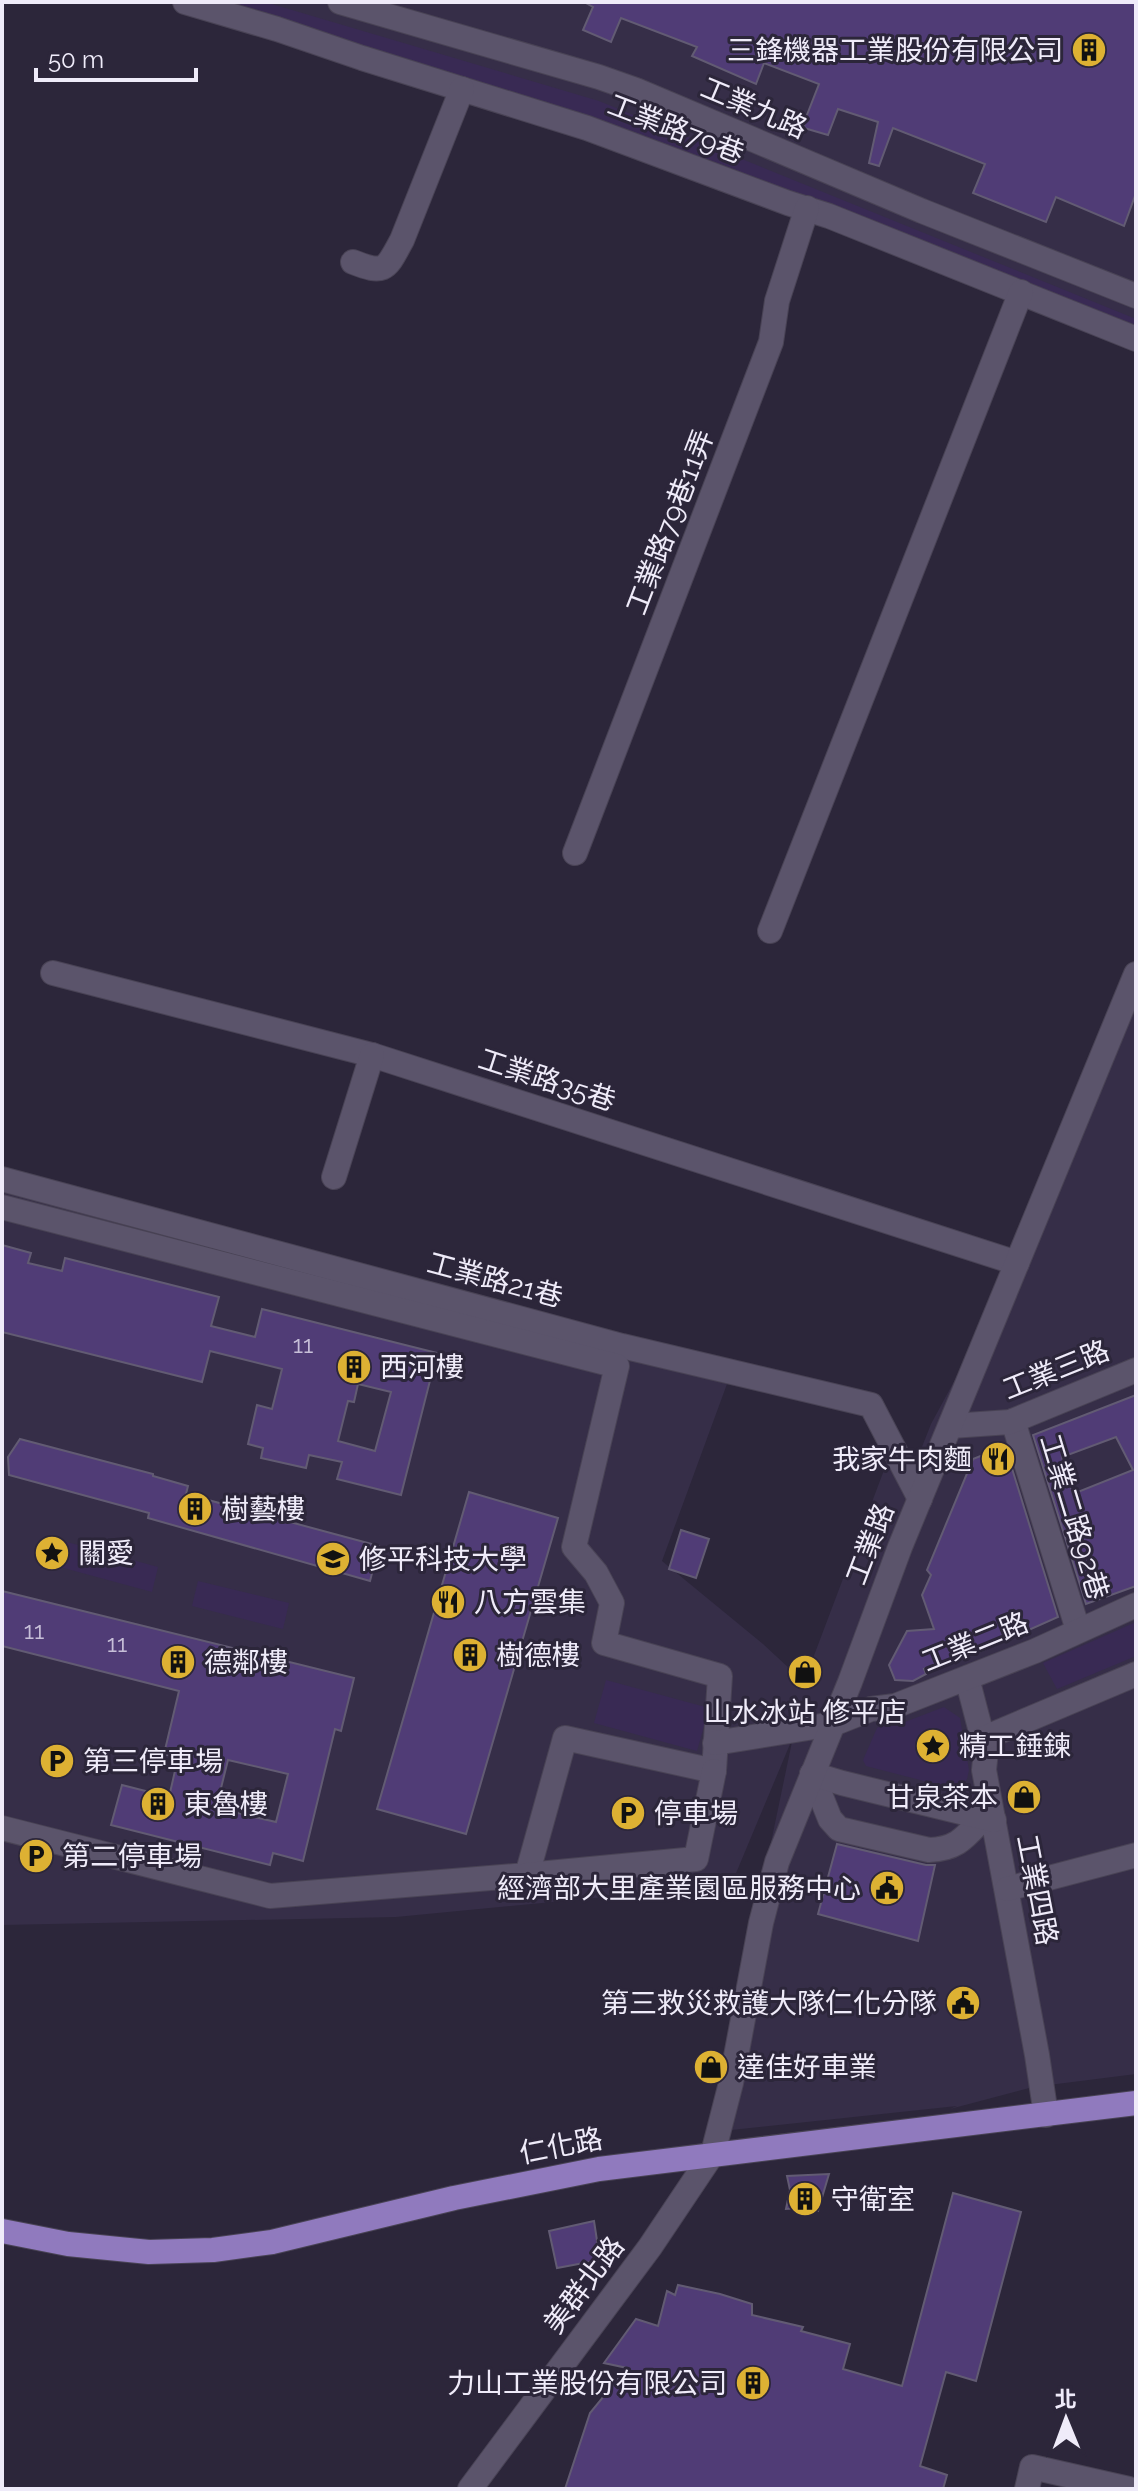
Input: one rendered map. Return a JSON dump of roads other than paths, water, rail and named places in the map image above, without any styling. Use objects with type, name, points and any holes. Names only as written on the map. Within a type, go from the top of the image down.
[{"type":"main road","name":"仁化路","points":[[2,2231],[68,2244],[149,2252],[213,2250],[272,2242],[454,2198],[599,2169],[1136,2103]]},
{"type":"street","name":"工業路79巷","points":[[185,2],[587,128],[807,208],[1136,339]]},
{"type":"street","name":"工業九路","points":[[340,2],[636,90],[922,211],[1136,296]]},
{"type":"street","points":[[353,262],[375,270],[391,261],[462,89]]},
{"type":"street","name":"工業路79巷11弄","points":[[575,853],[771,342],[777,301],[807,208]]},
{"type":"street","points":[[770,931],[1021,292]]},
{"type":"street","name":"工業路35巷","points":[[53,973],[372,1055],[1017,1263]]},
{"type":"street","name":"工業路","points":[[713,2153],[731,2083],[767,1894],[777,1862],[920,1499],[1136,974]]},
{"type":"street","points":[[334,1177],[372,1055]]},
{"type":"street","name":"工業路21巷","points":[[2,1179],[620,1356],[871,1405],[920,1499]]},
{"type":"street","points":[[2,1207],[620,1356],[574,1547],[596,1573],[612,1603],[604,1643],[720,1676],[714,1771],[696,1859],[270,1896],[2,1828]]},
{"type":"street","name":"工業三路","points":[[951,1426],[1013,1421],[1136,1370]]},
{"type":"street","name":"工業二路92巷","points":[[1013,1421],[1078,1630]]},
{"type":"street","name":"工業二路","points":[[715,1743],[833,1724],[871,1709],[895,1706],[1035,1651],[1136,1605]]},
{"type":"street","points":[[982,1739],[1136,1674]]},
{"type":"street","name":"工業四路","points":[[967,1678],[986,1751],[984,1770],[989,1818],[1007,1889],[1046,2115]]},
{"type":"street","points":[[527,1875],[565,1738],[714,1771]]},
{"type":"street","points":[[812,1774],[989,1818]]},
{"type":"street","points":[[812,1774],[830,1819],[839,1829],[929,1850],[943,1850],[957,1845],[989,1818]]},
{"type":"street","points":[[1007,1889],[1136,1855]]},
{"type":"street","name":"美群北路","points":[[470,2489],[650,2247],[713,2153]]},
{"type":"street","points":[[1027,2489],[1032,2467],[1129,2489]]},
{"type":"place","name":"三鋒機器工業股份有限公司","points":[[1089,50]]},
{"type":"place","name":"西河樓","points":[[354,1367]]},
{"type":"place","name":"我家牛肉麵","points":[[998,1459]]},
{"type":"place","name":"樹藝樓","points":[[195,1509]]},
{"type":"place","name":"關愛","points":[[52,1553]]},
{"type":"place","name":"修平科技大學","points":[[333,1559]]},
{"type":"place","name":"八方雲集","points":[[448,1602]]},
{"type":"place","name":"樹德樓","points":[[470,1655]]},
{"type":"place","name":"德鄰樓","points":[[178,1662]]},
{"type":"place","name":"山水冰站 修平店","points":[[805,1672]]},
{"type":"place","name":"精工錘鍊","points":[[933,1746]]},
{"type":"place","name":"第三停車場","points":[[57,1761]]},
{"type":"place","name":"甘泉茶本","points":[[1024,1797]]},
{"type":"place","name":"東魯樓","points":[[158,1804]]},
{"type":"place","name":"停車場","points":[[628,1813]]},
{"type":"place","name":"第二停車場","points":[[36,1856]]},
{"type":"place","name":"經濟部大里產業園區服務中心","points":[[887,1888]]},
{"type":"place","name":"第三救災救護大隊仁化分隊","points":[[963,2003]]},
{"type":"place","name":"達佳好車業","points":[[711,2067]]},
{"type":"place","name":"守衛室","points":[[805,2199]]},
{"type":"place","name":"力山工業股份有限公司","points":[[753,2383]]}]
